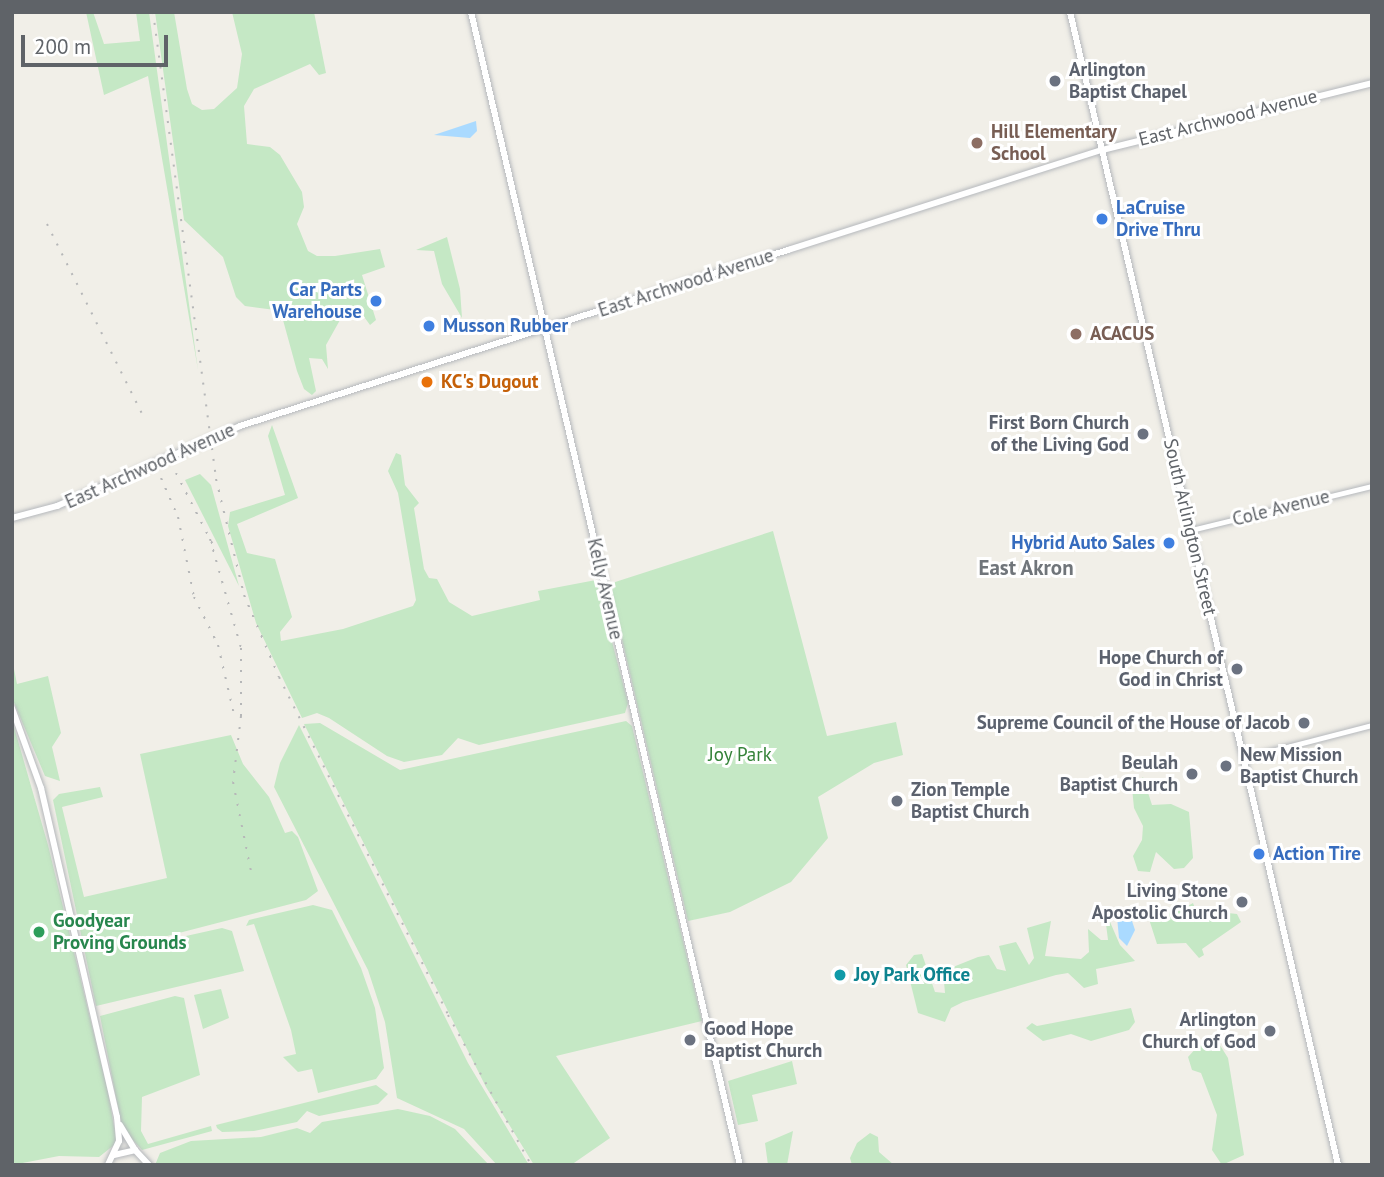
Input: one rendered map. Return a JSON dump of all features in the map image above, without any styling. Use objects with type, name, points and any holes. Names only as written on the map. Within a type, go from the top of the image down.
[{"type":"main road","name":"Kelly Avenue","points":[[471,12],[740,1165]]},
{"type":"main road","name":"South Arlington Street","points":[[1070,12],[1338,1165]]},
{"type":"main road","name":"East Archwood Avenue","points":[[12,518],[57,506],[229,430],[545,328],[1102,150],[1372,83]]},
{"type":"main road","points":[[12,708],[41,788],[117,1117],[119,1139],[108,1165]]},
{"type":"main road","points":[[117,1117],[135,1150],[149,1165]]},
{"type":"main road","points":[[113,1156],[123,1150],[135,1150]]},
{"type":"street","name":"Cole Avenue","points":[[1191,530],[1372,486]]},
{"type":"street","points":[[1244,758],[1372,725]]},
{"type":"green space","points":[[86,12],[93,12],[104,44],[140,41],[136,12],[149,12],[198,370],[148,76],[104,95]]},
{"type":"green space","points":[[155,12],[174,12],[187,89],[192,104],[202,110],[214,109],[237,88],[242,54],[232,12],[314,12],[326,73],[319,75],[310,64],[254,89],[244,106],[247,144],[270,147],[280,155],[302,192],[304,207],[297,224],[308,251],[317,256],[335,256],[380,249],[385,267],[362,275],[376,320],[370,325],[362,314],[340,320],[326,345],[328,369],[322,359],[309,358],[316,391],[312,395],[304,389],[297,371],[283,320],[275,310],[245,306],[236,297],[223,257],[184,220]]},
{"type":"green space","points":[[447,237],[460,289],[462,318],[442,284],[434,251],[416,250]]},
{"type":"green space","points":[[272,425],[298,498],[237,524],[247,553],[275,559],[292,617],[280,632],[281,641],[343,629],[413,606],[416,600],[398,493],[388,471],[396,453],[401,455],[405,485],[419,503],[414,508],[424,569],[429,578],[437,579],[449,602],[472,616],[540,600],[538,591],[596,580],[628,703],[625,713],[479,745],[458,738],[442,755],[404,762],[387,756],[329,718],[317,713],[302,718],[256,623],[228,526],[230,512],[285,495],[268,436]]},
{"type":"green space","points":[[200,474],[211,485],[239,586],[185,480]]},
{"type":"green space","name":"Joy Park","points":[[773,531],[827,736],[896,722],[903,755],[874,763],[818,797],[828,838],[791,882],[730,912],[688,921],[609,584]]},
{"type":"green space","points":[[12,659],[17,684],[48,676],[61,733],[52,747],[60,781],[45,776],[12,698]]},
{"type":"green space","points":[[12,720],[48,845],[108,1092],[116,1138],[114,1145],[99,1157],[59,1156],[12,1165]]},
{"type":"green space","points":[[626,721],[632,726],[702,1021],[556,1056],[610,1138],[571,1165],[534,1165],[486,1087],[304,724],[320,723],[400,770]]},
{"type":"green space","points":[[299,725],[468,1063],[529,1165],[497,1165],[464,1129],[397,1098],[385,1022],[368,970],[274,787],[280,763]]},
{"type":"green space","points":[[231,735],[243,764],[269,797],[285,833],[292,831],[298,837],[318,891],[306,900],[148,941],[150,944],[222,928],[232,931],[244,971],[96,1006],[53,800],[59,794],[100,787],[103,797],[62,807],[84,897],[167,878],[140,754]]},
{"type":"green space","points":[[1143,777],[1152,805],[1171,804],[1189,812],[1193,858],[1184,868],[1174,869],[1156,852],[1150,872],[1138,871],[1133,856],[1142,840],[1143,826],[1134,808],[1132,788]]},
{"type":"green space","points":[[1150,903],[1158,911],[1179,911],[1193,903],[1200,922],[1228,913],[1237,914],[1241,922],[1202,949],[1204,955],[1199,958],[1186,943],[1157,944],[1148,916]]},
{"type":"green space","points":[[313,905],[332,910],[361,968],[375,1008],[384,1068],[376,1079],[318,1093],[312,1069],[298,1072],[283,1057],[296,1054],[291,1030],[254,924],[246,926],[249,920]]},
{"type":"green space","points":[[1104,908],[1120,945],[1135,961],[1096,969],[1098,984],[1084,988],[1068,973],[963,1002],[951,1008],[945,1022],[918,1013],[906,965],[914,955],[922,954],[935,992],[945,993],[943,971],[978,957],[989,955],[997,969],[1006,971],[999,946],[1016,942],[1029,965],[1034,958],[1027,928],[1051,921],[1045,956],[1081,959],[1089,952],[1088,929],[1101,940],[1108,940]]},
{"type":"green space","points":[[221,989],[229,1018],[203,1029],[194,995]]},
{"type":"green space","points":[[175,996],[184,998],[200,1075],[142,1097],[141,1131],[148,1144],[211,1126],[212,1131],[142,1150],[122,1128],[100,1016]]},
{"type":"green space","points":[[1131,1008],[1135,1022],[1129,1030],[1091,1041],[1071,1034],[1043,1041],[1026,1028],[1032,1023],[1037,1026]]},
{"type":"green space","points":[[1218,1042],[1228,1058],[1244,1155],[1222,1165],[1212,1150],[1217,1115],[1201,1073],[1192,1070],[1188,1057],[1198,1046]]},
{"type":"green space","points":[[792,1061],[797,1084],[752,1095],[758,1121],[738,1125],[728,1081]]},
{"type":"green space","points":[[376,1085],[388,1094],[378,1104],[319,1116],[307,1111],[297,1122],[254,1131],[222,1132],[216,1125]]},
{"type":"green space","points":[[398,1109],[430,1116],[455,1129],[489,1165],[155,1165],[160,1153],[191,1141],[261,1137],[297,1128],[310,1133],[322,1122]]},
{"type":"green space","points":[[793,1131],[787,1165],[768,1165],[765,1143]]},
{"type":"green space","points":[[870,1133],[878,1137],[879,1152],[894,1165],[852,1165],[850,1158],[857,1143]]},
{"type":"water","points":[[476,121],[477,131],[470,138],[434,135]]},
{"type":"water","points":[[1129,912],[1135,930],[1127,946],[1119,938],[1117,917]]},
{"type":"railway","points":[[153,12],[216,479],[244,595],[279,677],[448,1015],[531,1165]]},
{"type":"railway","points":[[47,224],[145,420]]},
{"type":"railway","points":[[176,473],[214,547]]},
{"type":"railway","points":[[161,478],[178,517],[194,597],[218,645],[235,719]]},
{"type":"railway","points":[[210,539],[241,648],[241,716],[233,782],[252,876]]},
{"type":"place","name":"Arlington Baptist Chapel","points":[[1055,81]]},
{"type":"place","name":"Hill Elementary School","points":[[977,143]]},
{"type":"place","name":"LaCruise Drive Thru","points":[[1102,219]]},
{"type":"place","name":"Car Parts Warehouse","points":[[376,301]]},
{"type":"place","name":"Musson Rubber","points":[[429,326]]},
{"type":"place","name":"ACACUS","points":[[1076,334]]},
{"type":"place","name":"KC's Dugout","points":[[427,382]]},
{"type":"place","name":"First Born Church of the Living God","points":[[1143,434]]},
{"type":"place","name":"Hybrid Auto Sales","points":[[1169,543]]},
{"type":"place","name":"Hope Church of God in Christ","points":[[1237,669]]},
{"type":"place","name":"Supreme Council of the House of Jacob","points":[[1304,723]]},
{"type":"place","name":"New Mission Baptist Church","points":[[1226,766]]},
{"type":"place","name":"Beulah Baptist Church","points":[[1192,774]]},
{"type":"place","name":"Zion Temple Baptist Church","points":[[897,801]]},
{"type":"place","name":"Action Tire","points":[[1259,854]]},
{"type":"place","name":"Living Stone Apostolic Church","points":[[1242,902]]},
{"type":"place","name":"Goodyear Proving Grounds","points":[[39,932]]},
{"type":"place","name":"Joy Park Office","points":[[840,975]]},
{"type":"place","name":"Arlington Church of God","points":[[1270,1031]]},
{"type":"place","name":"Good Hope Baptist Church","points":[[690,1040]]},
{"type":"district","name":"East Akron","points":[[1026,568]]}]
